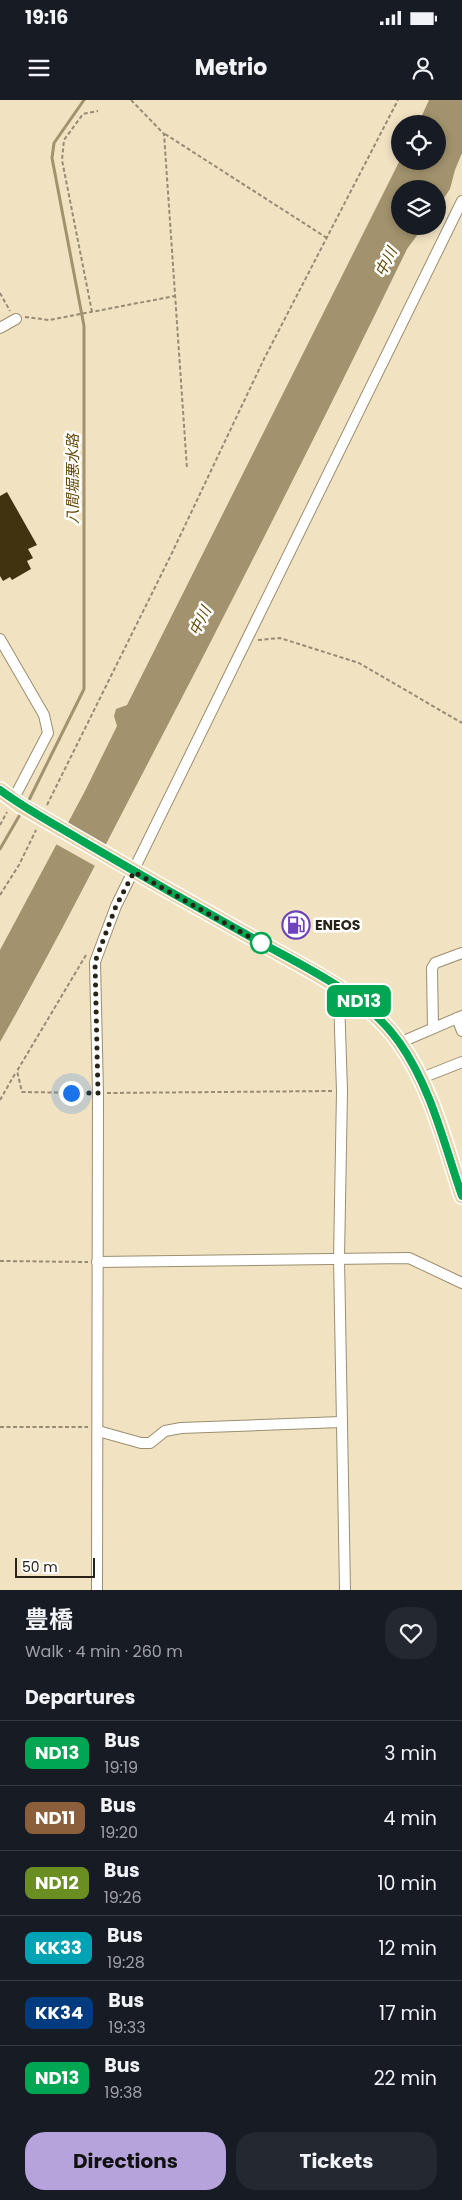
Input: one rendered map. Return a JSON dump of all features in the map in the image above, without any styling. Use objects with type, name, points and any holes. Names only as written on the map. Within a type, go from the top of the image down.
[{"type":"main road","points":[[0,790],[132,870],[343,990],[373,1013],[399,1042],[419,1078],[432,1109],[462,1196]]},
{"type":"street","points":[[97,1590],[98,1093],[95,962],[132,870],[462,201]]},
{"type":"street","points":[[0,328],[16,320]]},
{"type":"street","points":[[0,639],[44,715],[48,733],[17,802]]},
{"type":"street","points":[[433,1028],[432,968],[435,963],[462,953]]},
{"type":"street","points":[[343,990],[339,998],[342,1091],[339,1258],[345,1590]]},
{"type":"street","points":[[399,1042],[460,1017],[462,1031]]},
{"type":"street","points":[[419,1078],[462,1062]]},
{"type":"street","points":[[97,1262],[410,1258],[462,1283]]},
{"type":"street","points":[[98,1429],[150,1443],[165,1431],[181,1428],[341,1422]]},
{"type":"path","points":[[132,100],[164,134],[327,238]]},
{"type":"path","points":[[46,808],[264,359],[398,100]]},
{"type":"path","points":[[92,312],[62,160],[64,140],[83,114],[98,111]]},
{"type":"path","points":[[164,134],[187,469]]},
{"type":"path","points":[[0,293],[16,320],[26,317],[49,320],[176,296]]},
{"type":"path","points":[[253,647],[259,639],[280,638],[359,663],[462,723]]},
{"type":"path","points":[[0,825],[17,802]]},
{"type":"path","points":[[0,895],[19,864],[38,825]]},
{"type":"path","points":[[0,1100],[87,953]]},
{"type":"path","points":[[17,1071],[22,1092],[342,1091]]},
{"type":"path","points":[[0,1262],[97,1262]]},
{"type":"path","points":[[0,1427],[98,1429]]},
{"type":"water","name":"中川","points":[[429,100],[462,100],[462,153],[450,189],[446,195],[446,180],[391,180],[391,235],[417,235],[407,249],[213,637],[75,904],[0,1042],[0,950],[85,791],[117,726],[114,716],[116,709],[127,705],[395,170],[446,170],[446,115],[422,115]]},
{"type":"pier","points":[[64,824],[106,848],[97,867],[54,843]]},
{"type":"building","points":[[7,492],[37,545],[28,549],[33,558],[27,561],[31,569],[12,580],[10,577],[3,581],[0,576],[0,496]]},
{"type":"waterway","name":"八間堀悪水路","points":[[27,804],[84,689],[84,326],[52,158],[54,143],[84,100]]},
{"type":"waterway","name":"八間堀悪水路","points":[[0,849],[22,811]]},
{"type":"bus line","name":"ND13","points":[[0,790],[20,805],[134,872],[313,972],[361,1002],[387,1026],[399,1042],[419,1078],[432,1109],[462,1196]]},
{"type":"place","name":"ENEOS","points":[[296,925]]},
{"type":"route","points":[[71,1093],[98,1093],[95,962],[116,906],[134,872],[264,945],[261,943]]}]
